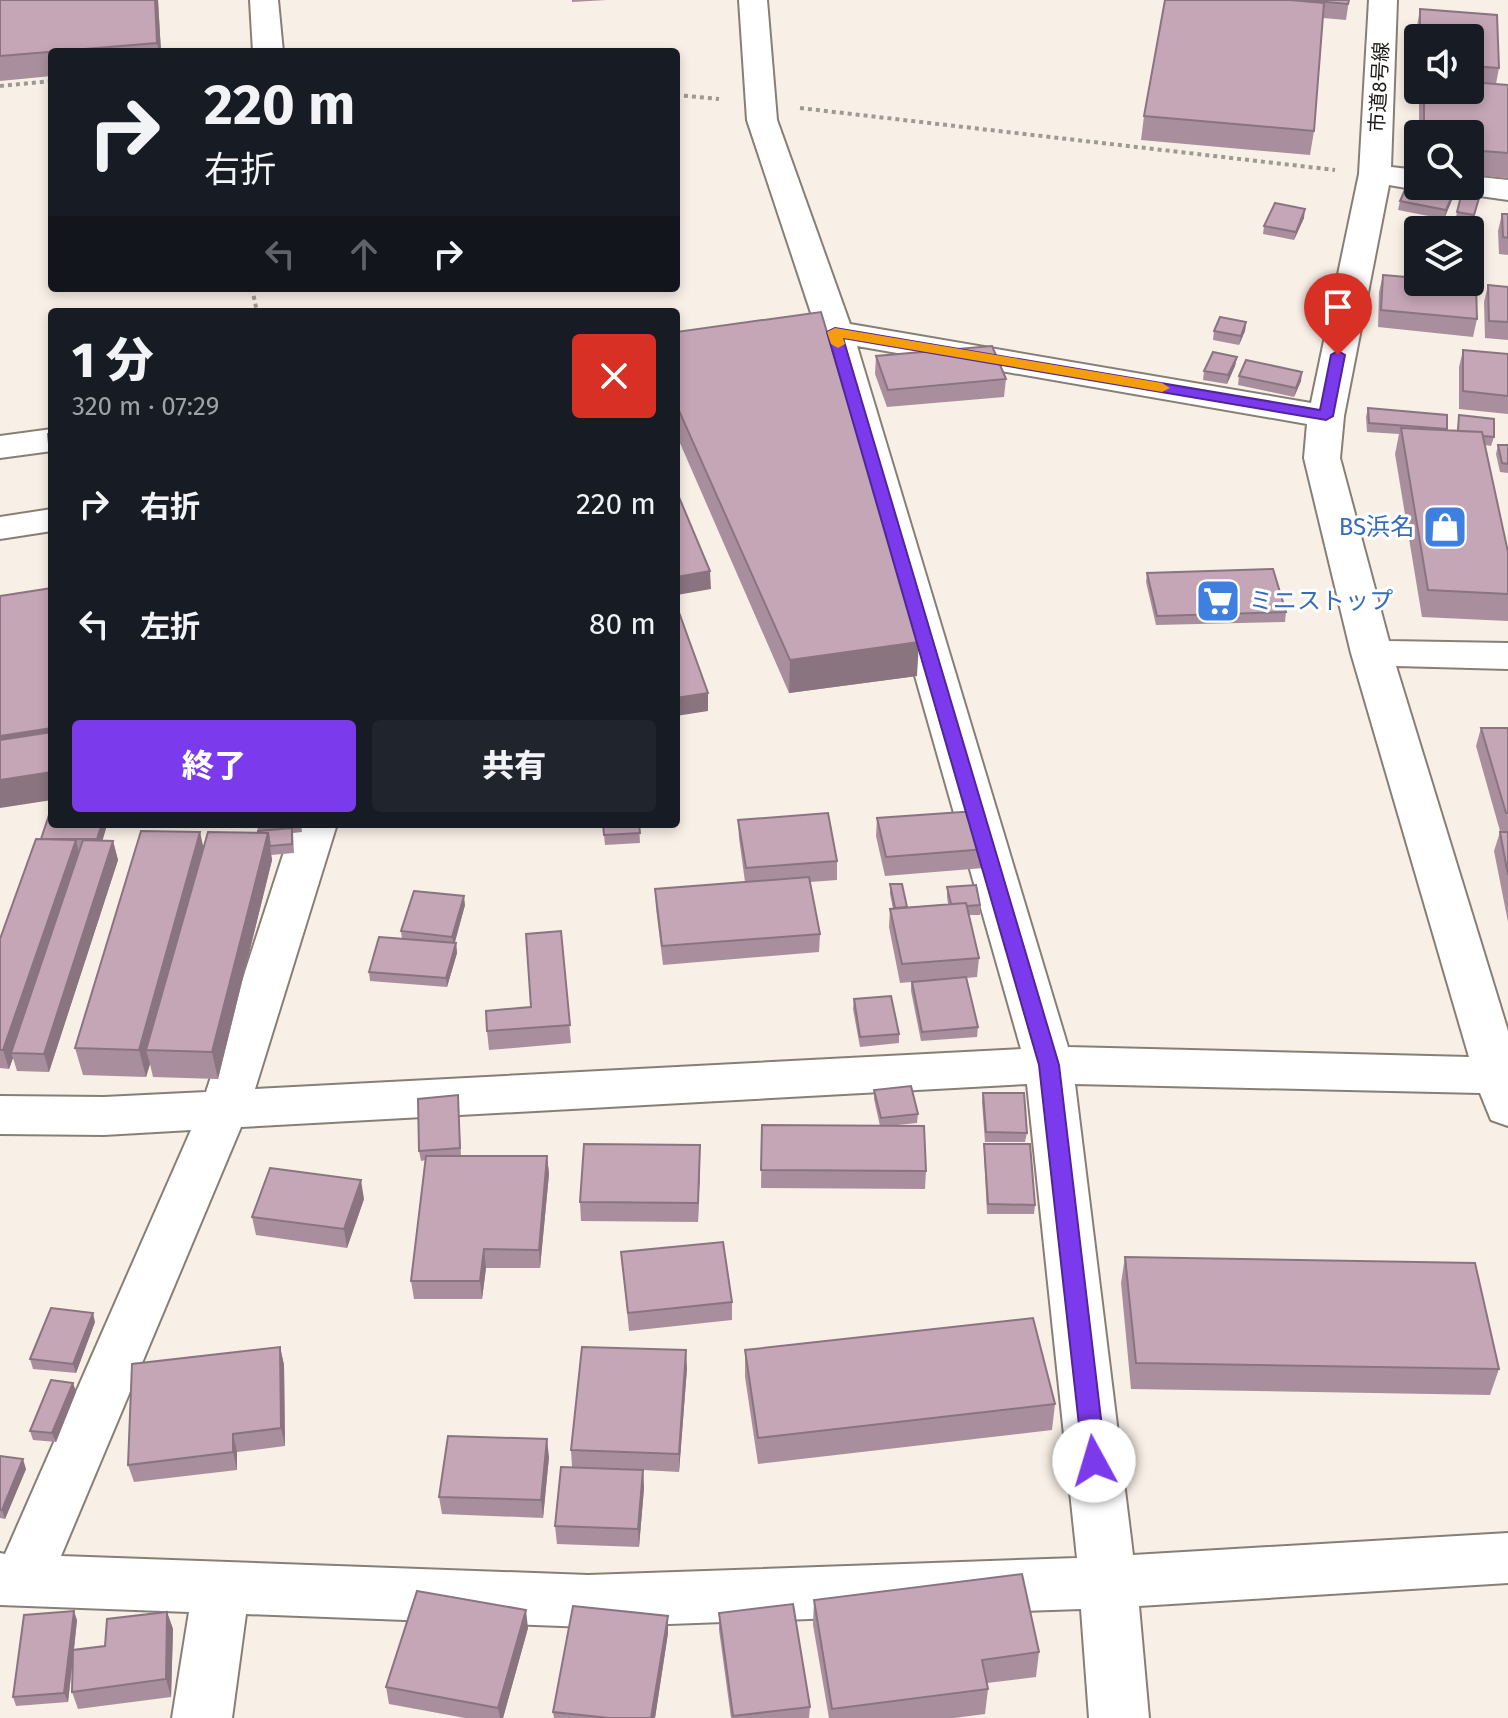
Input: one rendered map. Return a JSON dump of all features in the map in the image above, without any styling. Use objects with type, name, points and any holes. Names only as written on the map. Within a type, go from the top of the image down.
[{"type":"street","points":[[264,0],[268,48]]},
{"type":"street","points":[[753,0],[759,103],[835,332],[1049,1065],[1108,1582],[1119,1718]]},
{"type":"street","name":"市道8号線","points":[[1383,0],[1375,174],[1326,416],[1322,458],[1392,732],[1505,1086]]},
{"type":"street","points":[[1375,174],[1404,178]]},
{"type":"street","points":[[1484,187],[1508,190]]},
{"type":"street","points":[[770,341],[835,332],[1326,416]]},
{"type":"street","points":[[0,447],[48,441]]},
{"type":"street","points":[[0,528],[48,521]]},
{"type":"street","points":[[1371,653],[1508,656]]},
{"type":"street","points":[[314,828],[225,1108],[12,1578],[588,1601],[1108,1582],[1508,1558]]},
{"type":"street","points":[[0,1115],[104,1116],[1049,1065],[1505,1086]]},
{"type":"street","points":[[202,1718],[221,1588]]},
{"type":"path","points":[[0,86],[48,81]]},
{"type":"path","points":[[759,103],[1375,174]]},
{"type":"building","points":[[0,0],[155,0],[157,43],[48,48],[48,52],[0,56]]},
{"type":"building","points":[[1165,0],[1324,3],[1314,131],[1144,116]]},
{"type":"building","points":[[1305,0],[1349,0],[1348,4]]},
{"type":"building","points":[[1420,9],[1497,15],[1499,68],[1484,67],[1484,24],[1420,24]]},
{"type":"building","points":[[1484,83],[1508,85],[1508,153],[1484,151],[1484,120],[1424,120],[1424,104],[1484,104]]},
{"type":"building","points":[[1404,192],[1404,200],[1450,200],[1446,210],[1400,201]]},
{"type":"building","points":[[1460,200],[1478,200],[1474,215],[1457,212]]},
{"type":"building","points":[[1275,203],[1305,209],[1296,232],[1264,226]]},
{"type":"building","points":[[1502,214],[1508,214],[1508,238],[1503,237]]},
{"type":"building","points":[[1383,275],[1404,277],[1404,296],[1476,296],[1477,319],[1381,310]]},
{"type":"building","points":[[1488,285],[1508,287],[1508,322],[1489,321]]},
{"type":"building","points":[[821,312],[919,642],[790,660],[680,413],[680,331]]},
{"type":"building","points":[[1220,317],[1246,322],[1241,336],[1214,331]]},
{"type":"building","points":[[992,346],[1006,379],[888,390],[876,356]]},
{"type":"building","points":[[1463,350],[1508,354],[1508,396],[1463,391]]},
{"type":"building","points":[[1213,352],[1237,357],[1228,375],[1204,371]]},
{"type":"building","points":[[1246,360],[1302,372],[1296,388],[1239,376]]},
{"type":"building","points":[[1368,408],[1447,415],[1447,429],[1369,423]]},
{"type":"building","points":[[1459,415],[1494,419],[1494,437],[1483,436],[1482,432],[1458,431]]},
{"type":"building","points":[[1401,428],[1482,432],[1508,552],[1508,594],[1428,590]]},
{"type":"building","points":[[1498,445],[1508,445],[1508,464],[1502,463]]},
{"type":"building","points":[[680,500],[710,571],[680,576]]},
{"type":"building","points":[[1273,569],[1286,612],[1157,616],[1147,573]]},
{"type":"building","points":[[48,589],[48,729],[0,736],[0,596]]},
{"type":"building","points":[[680,615],[708,693],[680,697]]},
{"type":"building","points":[[1481,728],[1508,728],[1508,813],[1506,813]]},
{"type":"building","points":[[48,733],[48,773],[0,780],[0,740]]},
{"type":"building","points":[[976,811],[986,849],[886,857],[877,818]]},
{"type":"building","points":[[828,813],[837,861],[746,868],[738,820]]},
{"type":"building","points":[[48,818],[48,828],[101,828],[97,839],[41,839]]},
{"type":"building","points":[[292,828],[292,844],[270,846],[268,833],[258,833],[258,831]]},
{"type":"building","points":[[603,828],[639,828],[640,833],[604,835]]},
{"type":"building","points":[[141,831],[200,832],[139,1050],[75,1048]]},
{"type":"building","points":[[208,832],[268,833],[212,1052],[146,1050]]},
{"type":"building","points":[[1500,832],[1508,832],[1508,875]]},
{"type":"building","points":[[36,839],[76,840],[3,1050],[0,1050],[0,939]]},
{"type":"building","points":[[83,840],[113,841],[44,1054],[11,1053]]},
{"type":"building","points":[[809,877],[820,934],[662,946],[655,889]]},
{"type":"building","points":[[890,884],[902,884],[907,907],[895,908]]},
{"type":"building","points":[[976,885],[980,905],[951,904],[947,887]]},
{"type":"building","points":[[414,891],[464,896],[452,937],[401,931]]},
{"type":"building","points":[[966,903],[979,958],[902,964],[890,909]]},
{"type":"building","points":[[561,931],[570,1025],[487,1031],[486,1011],[531,1007],[526,934]]},
{"type":"building","points":[[379,937],[456,943],[446,978],[369,972]]},
{"type":"building","points":[[966,977],[978,1027],[922,1032],[912,982]]},
{"type":"building","points":[[891,996],[899,1034],[860,1037],[854,999]]},
{"type":"building","points":[[911,1086],[918,1114],[881,1118],[874,1090]]},
{"type":"building","points":[[983,1093],[1024,1093],[1027,1133],[986,1132]]},
{"type":"building","points":[[458,1095],[460,1148],[419,1151],[418,1099]]},
{"type":"building","points":[[762,1125],[924,1126],[926,1171],[761,1170]]},
{"type":"building","points":[[584,1144],[700,1145],[698,1203],[580,1202]]},
{"type":"building","points":[[984,1144],[1030,1144],[1035,1205],[988,1204]]},
{"type":"building","points":[[426,1156],[547,1156],[539,1250],[484,1249],[480,1281],[411,1281]]},
{"type":"building","points":[[270,1168],[361,1180],[344,1229],[252,1217]]},
{"type":"building","points":[[723,1242],[732,1302],[628,1313],[621,1252]]},
{"type":"building","points":[[1125,1257],[1475,1263],[1499,1369],[1136,1363]]},
{"type":"building","points":[[51,1308],[93,1313],[73,1364],[30,1359]]},
{"type":"building","points":[[1033,1318],[1055,1404],[758,1438],[745,1350]]},
{"type":"building","points":[[280,1347],[281,1428],[233,1434],[233,1452],[128,1465],[132,1364]]},
{"type":"building","points":[[582,1347],[686,1350],[679,1454],[571,1450]]},
{"type":"building","points":[[51,1380],[73,1383],[52,1433],[30,1431]]},
{"type":"building","points":[[448,1436],[547,1439],[541,1500],[439,1497]]},
{"type":"building","points":[[0,1456],[23,1459],[2,1510],[0,1510]]},
{"type":"building","points":[[561,1467],[643,1470],[638,1529],[555,1526]]},
{"type":"building","points":[[1022,1574],[1039,1652],[982,1660],[988,1689],[832,1709],[814,1600]]},
{"type":"building","points":[[417,1591],[526,1610],[498,1708],[386,1687]]},
{"type":"building","points":[[793,1604],[810,1707],[733,1716],[719,1613]]},
{"type":"building","points":[[573,1606],[668,1616],[651,1718],[609,1718],[553,1712]]},
{"type":"building","points":[[74,1611],[64,1693],[13,1697],[24,1615]]},
{"type":"building","points":[[167,1612],[166,1679],[72,1692],[73,1650],[105,1646],[107,1619]]},
{"type":"slow traffic","points":[[838,344],[835,332],[1162,388]]},
{"type":"place","name":"BS浜名","points":[[1445,527]]},
{"type":"place","name":"ミニストップ","points":[[1218,601]]},
{"type":"route","points":[[1094,1461],[1049,1065],[835,332],[1326,416],[1338,355]]}]
